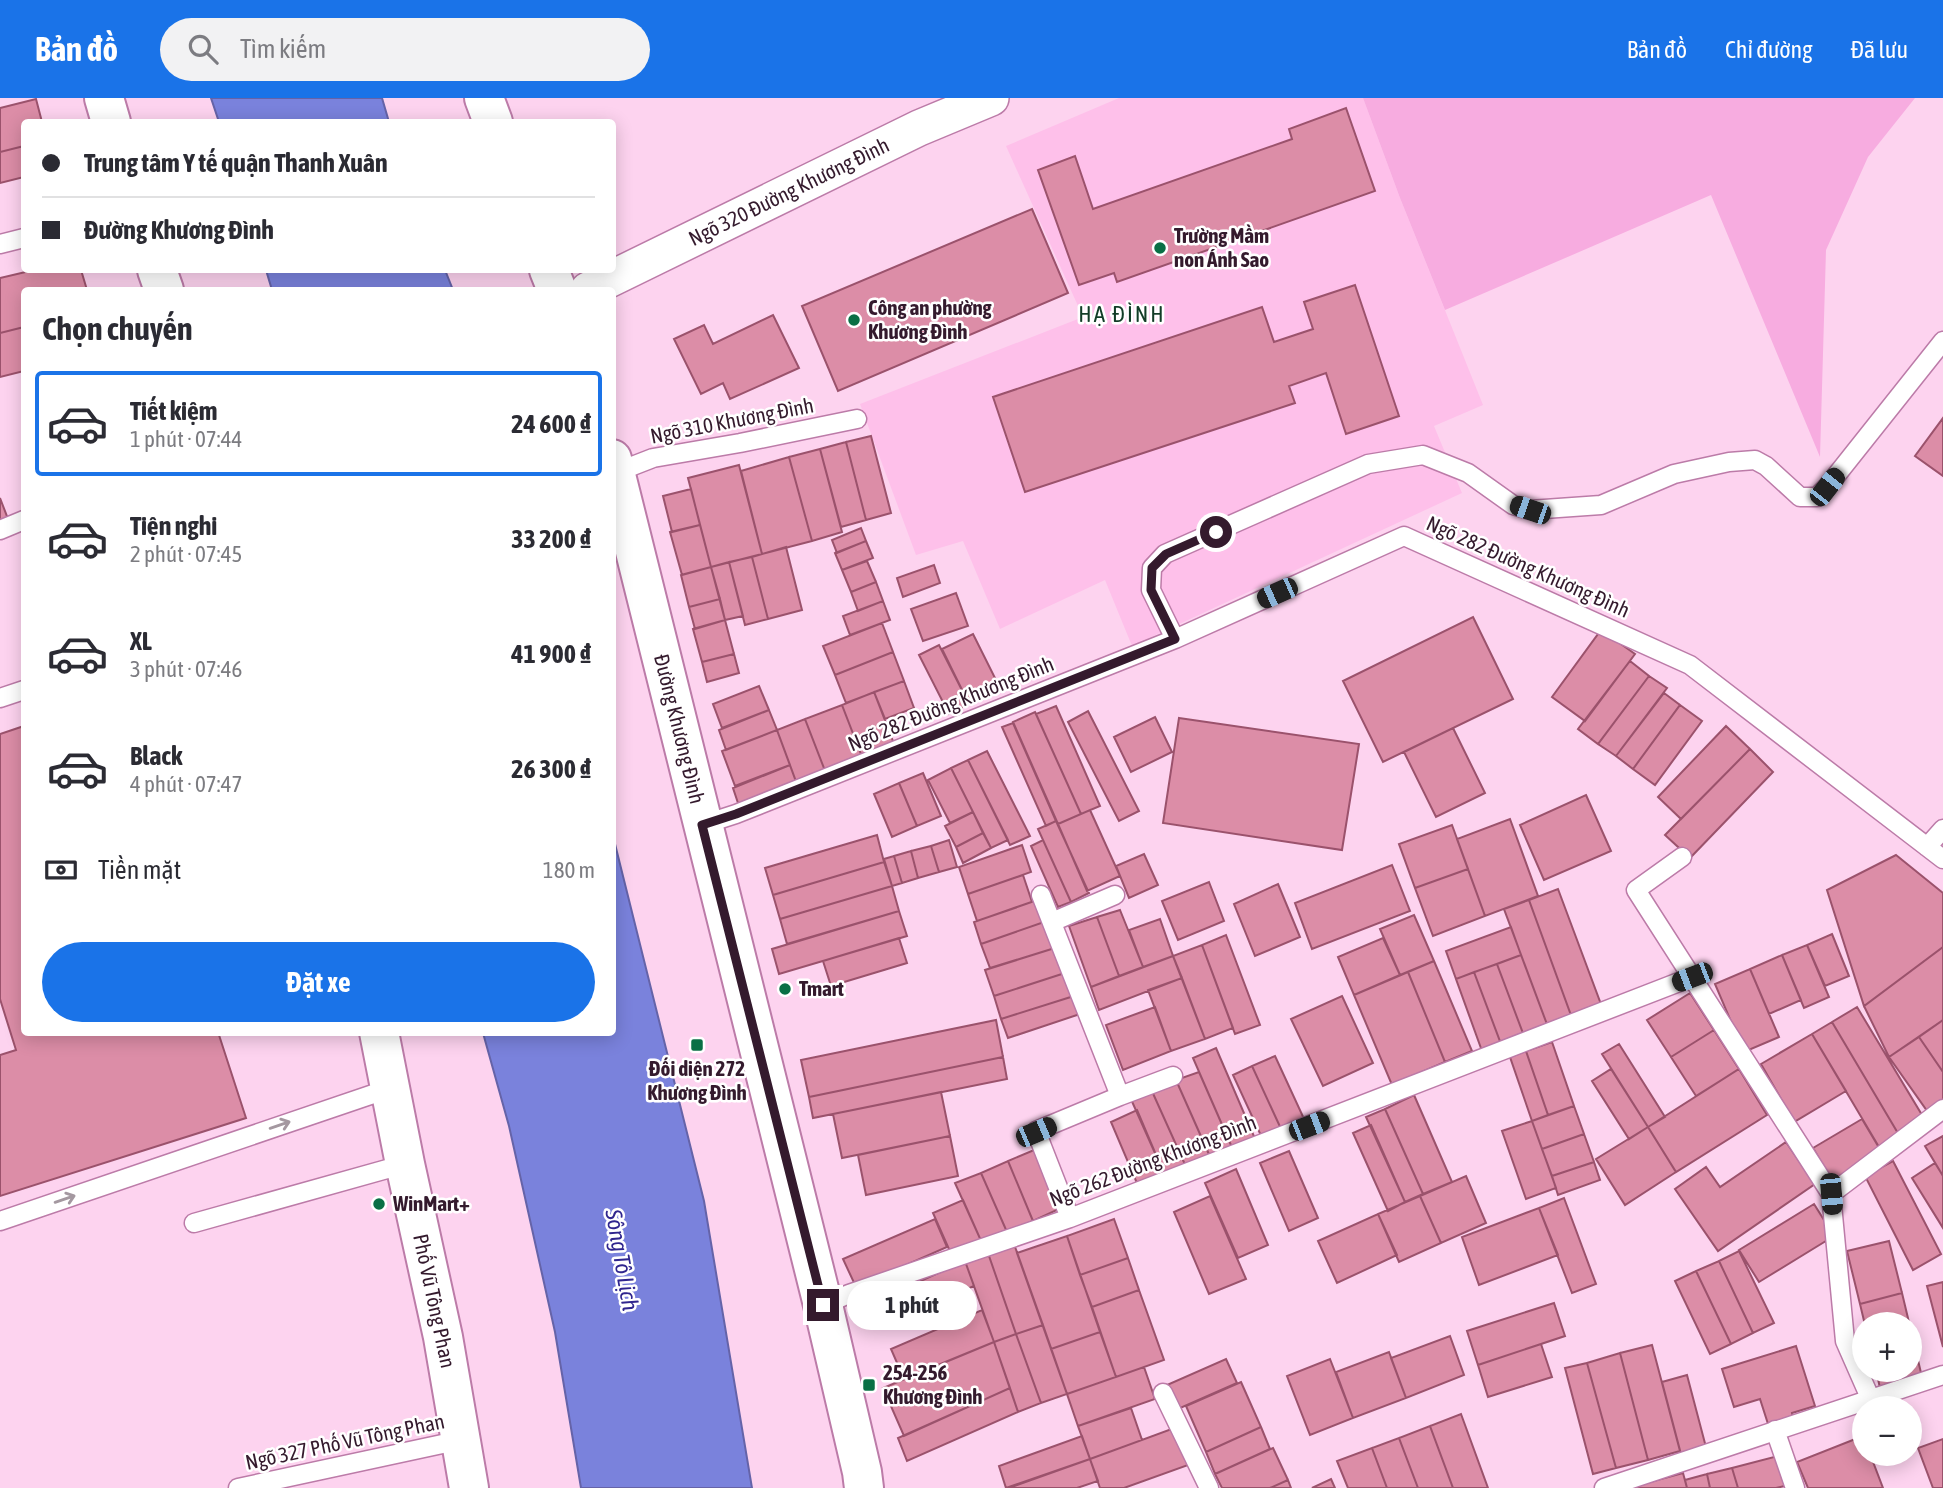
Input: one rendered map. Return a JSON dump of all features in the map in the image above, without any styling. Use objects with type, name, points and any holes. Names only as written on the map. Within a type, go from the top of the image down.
[{"type":"main road","points":[[104,98],[110,119]]},
{"type":"main road","points":[[484,98],[492,119]]},
{"type":"main road","name":"Đường Khương Đình","points":[[616,470],[823,1305],[864,1488]]},
{"type":"main road","name":"Phố Vũ Tông Phan","points":[[380,1036],[443,1337],[469,1488]]},
{"type":"street","name":"Ngõ 320 Đường Khương Đình","points":[[594,287],[919,128],[991,98]]},
{"type":"lane","points":[[0,244],[21,240]]},
{"type":"lane","points":[[1175,639],[1151,590],[1152,568],[1166,554],[1368,464],[1423,455],[1468,473],[1513,505],[1530,510],[1601,505],[1674,474],[1729,462],[1755,460],[1766,466],[1800,497],[1817,496],[1943,341]]},
{"type":"lane","name":"Ngõ 310 Khương Đình","points":[[616,466],[858,419]]},
{"type":"lane","points":[[0,530],[21,521]]},
{"type":"lane","name":"Ngõ 282 Đường Khương Đình","points":[[702,825],[736,814],[1175,639],[1404,536],[1690,665],[1943,859]]},
{"type":"lane","points":[[0,698],[21,691]]},
{"type":"lane","points":[[1927,847],[1943,829]]},
{"type":"lane","points":[[1682,858],[1636,890],[1831,1194],[1845,1341],[1870,1396]]},
{"type":"lane","points":[[1041,895],[1120,1096]]},
{"type":"lane","points":[[1052,922],[1115,895]]},
{"type":"lane","name":"Ngõ 262 Đường Khương Đình","points":[[823,1305],[849,1293],[1070,1218],[1692,977]]},
{"type":"lane","points":[[1070,1218],[1036,1132],[1173,1076]]},
{"type":"lane","points":[[0,1221],[391,1088]]},
{"type":"lane","points":[[1831,1194],[1943,1109]]},
{"type":"lane","points":[[194,1223],[405,1164]]},
{"type":"lane","points":[[1880,1396],[1943,1375]]},
{"type":"lane","points":[[1163,1393],[1209,1488]]},
{"type":"lane","points":[[1604,1488],[1852,1405]]},
{"type":"lane","points":[[1775,1430],[1795,1488]]},
{"type":"lane","name":"Ngõ 327 Phố Vũ Tông Phan","points":[[238,1488],[461,1440]]},
{"type":"shaded area","points":[[1119,98],[1363,98],[1483,405],[1434,426],[1462,493],[1132,646],[1105,580],[1000,629],[963,541],[916,555],[860,404],[1083,317],[1006,146]]},
{"type":"shaded area","points":[[1363,98],[1915,98],[1868,157],[1826,250],[1820,457],[1711,195],[1445,310]]},
{"type":"water","points":[[211,98],[382,98],[388,119],[218,119]]},
{"type":"water","points":[[267,273],[446,273],[452,287],[271,287]]},
{"type":"water","name":"Sông Tô Lịch","points":[[616,848],[704,1201],[752,1488],[581,1488],[555,1332],[509,1126],[484,1036],[616,1036]]},
{"type":"building","points":[[36,99],[41,119],[21,119],[21,147],[0,152],[0,108]]},
{"type":"building","points":[[1346,108],[1375,191],[1117,282],[1114,273],[1079,285],[1038,170],[1075,156],[1093,209],[1292,139],[1289,129]]},
{"type":"building","points":[[21,147],[21,178],[0,183],[0,152]]},
{"type":"building","points":[[1032,209],[1068,293],[838,391],[802,306]]},
{"type":"building","points":[[21,273],[82,273],[86,287],[21,287],[21,328],[0,333],[0,278]]},
{"type":"building","points":[[1355,285],[1399,416],[1346,434],[1326,373],[1289,386],[1295,403],[1025,492],[993,397],[1262,307],[1274,342],[1313,329],[1304,302]]},
{"type":"building","points":[[773,315],[799,368],[730,399],[723,383],[701,394],[674,339],[704,325],[713,344]]},
{"type":"building","points":[[21,328],[21,372],[0,377],[0,333]]},
{"type":"building","points":[[1943,418],[1943,476],[1915,456]]},
{"type":"building","points":[[871,436],[891,513],[866,520],[846,442]]},
{"type":"building","points":[[846,442],[866,520],[841,527],[820,449]]},
{"type":"building","points":[[820,449],[842,532],[812,541],[789,457]]},
{"type":"building","points":[[789,457],[812,541],[762,554],[741,471]]},
{"type":"building","points":[[739,465],[762,554],[711,567],[688,478]]},
{"type":"building","points":[[691,489],[700,525],[672,532],[663,496]]},
{"type":"building","points":[[0,498],[8,519],[0,522]]},
{"type":"building","points":[[700,525],[711,567],[682,575],[670,532]]},
{"type":"building","points":[[861,528],[866,541],[837,553],[832,540]]},
{"type":"building","points":[[866,541],[873,558],[842,570],[835,553]]},
{"type":"building","points":[[786,547],[802,610],[768,619],[752,557]]},
{"type":"building","points":[[752,557],[768,619],[745,625],[729,562]]},
{"type":"building","points":[[867,561],[876,582],[851,592],[842,570]]},
{"type":"building","points":[[729,562],[743,616],[725,620],[711,567]]},
{"type":"building","points":[[934,565],[940,583],[903,597],[897,578]]},
{"type":"building","points":[[711,567],[720,599],[689,607],[681,575]]},
{"type":"building","points":[[876,582],[883,601],[858,611],[851,592]]},
{"type":"building","points":[[956,593],[968,626],[923,641],[911,609]]},
{"type":"building","points":[[720,599],[725,620],[695,629],[689,607]]},
{"type":"building","points":[[883,601],[890,620],[850,635],[843,616]]},
{"type":"building","points":[[1473,617],[1513,699],[1383,762],[1343,681]]},
{"type":"building","points":[[725,620],[734,654],[702,662],[693,629]]},
{"type":"building","points":[[882,623],[893,652],[835,675],[823,646]]},
{"type":"building","points":[[1601,630],[1635,654],[1585,721],[1552,697]]},
{"type":"building","points":[[973,634],[1000,688],[969,704],[942,649]]},
{"type":"building","points":[[939,645],[969,704],[949,714],[919,655]]},
{"type":"building","points":[[893,652],[904,681],[846,703],[835,675]]},
{"type":"building","points":[[734,654],[739,673],[707,682],[702,662]]},
{"type":"building","points":[[1630,661],[1649,676],[1598,744],[1578,729]]},
{"type":"building","points":[[1649,676],[1667,688],[1616,756],[1598,744]]},
{"type":"building","points":[[904,681],[914,708],[885,719],[874,692]]},
{"type":"building","points":[[759,686],[769,710],[722,728],[713,704]]},
{"type":"building","points":[[874,692],[896,749],[864,762],[842,705]]},
{"type":"building","points":[[1664,693],[1680,705],[1633,769],[1616,756]]},
{"type":"building","points":[[842,705],[864,762],[827,776],[805,719]]},
{"type":"building","points":[[1680,705],[1702,721],[1655,785],[1633,769]]},
{"type":"building","points":[[1056,706],[1100,806],[1081,814],[1036,714]]},
{"type":"building","points":[[769,710],[777,730],[726,750],[719,730]]},
{"type":"building","points":[[1088,711],[1139,811],[1119,821],[1068,722]]},
{"type":"building","points":[[1035,712],[1081,814],[1058,824],[1013,722]]},
{"type":"building","points":[[1155,717],[1172,752],[1131,772],[1114,737]]},
{"type":"building","points":[[1179,718],[1359,744],[1342,850],[1163,823]]},
{"type":"building","points":[[805,719],[827,776],[798,787],[777,730]]},
{"type":"building","points":[[1013,723],[1056,821],[1046,826],[1002,727]]},
{"type":"building","points":[[1726,726],[1750,749],[1681,819],[1658,797]]},
{"type":"building","points":[[21,727],[21,1036],[219,1036],[246,1118],[0,1196],[0,1055],[16,1050],[0,999],[0,734]]},
{"type":"building","points":[[1453,728],[1485,793],[1436,817],[1404,752]]},
{"type":"building","points":[[777,730],[790,765],[735,786],[722,751]]},
{"type":"building","points":[[1750,749],[1773,772],[1690,858],[1665,835]]},
{"type":"building","points":[[987,751],[1030,836],[1010,845],[968,760]]},
{"type":"building","points":[[968,760],[1008,840],[991,848],[951,768]]},
{"type":"building","points":[[790,765],[798,787],[740,809],[733,788]]},
{"type":"building","points":[[951,768],[973,812],[950,823],[928,780]]},
{"type":"building","points":[[923,773],[941,816],[917,826],[899,783]]},
{"type":"building","points":[[899,783],[917,826],[892,837],[874,794]]},
{"type":"building","points":[[1586,795],[1611,851],[1544,880],[1520,825]]},
{"type":"building","points":[[1090,810],[1120,876],[1087,891],[1058,824]]},
{"type":"building","points":[[973,812],[983,833],[956,847],[945,826]]},
{"type":"building","points":[[1510,819],[1538,896],[1485,916],[1457,839]]},
{"type":"building","points":[[1056,821],[1089,893],[1071,902],[1038,829]]},
{"type":"building","points":[[1452,825],[1468,869],[1415,888],[1399,844]]},
{"type":"building","points":[[983,833],[991,848],[963,863],[956,847]]},
{"type":"building","points":[[877,835],[884,862],[773,895],[765,868]]},
{"type":"building","points":[[949,840],[957,867],[939,872],[931,846]]},
{"type":"building","points":[[1043,840],[1071,902],[1058,907],[1031,846]]},
{"type":"building","points":[[1022,845],[1031,872],[968,894],[959,867]]},
{"type":"building","points":[[931,846],[939,872],[918,878],[911,851]]},
{"type":"building","points":[[911,851],[918,878],[902,883],[894,856]]},
{"type":"building","points":[[1144,854],[1158,885],[1129,898],[1116,866]]},
{"type":"building","points":[[1896,855],[1943,893],[1943,947],[1864,1006],[1827,890]]},
{"type":"building","points":[[894,856],[902,883],[892,886],[884,859]]},
{"type":"building","points":[[884,862],[892,886],[780,919],[773,895]]},
{"type":"building","points":[[1392,865],[1410,911],[1312,949],[1295,903]]},
{"type":"building","points":[[1468,869],[1485,916],[1433,936],[1415,888]]},
{"type":"building","points":[[1023,875],[1032,902],[977,921],[968,894]]},
{"type":"building","points":[[1209,882],[1224,921],[1178,940],[1162,901]]},
{"type":"building","points":[[1278,884],[1300,937],[1255,956],[1234,904]]},
{"type":"building","points":[[892,886],[899,911],[787,944],[780,919]]},
{"type":"building","points":[[1558,889],[1602,1007],[1572,1018],[1529,900]]},
{"type":"building","points":[[1040,899],[1047,921],[981,944],[974,922]]},
{"type":"building","points":[[1529,900],[1572,1018],[1548,1027],[1504,909]]},
{"type":"building","points":[[1120,910],[1143,967],[1119,976],[1097,917]]},
{"type":"building","points":[[899,911],[907,936],[779,974],[772,949]]},
{"type":"building","points":[[1414,915],[1434,961],[1400,975],[1380,929]]},
{"type":"building","points":[[1097,917],[1119,976],[1091,987],[1069,926]]},
{"type":"building","points":[[1160,919],[1173,956],[1143,967],[1129,930]]},
{"type":"building","points":[[1047,921],[1058,947],[990,968],[981,944]]},
{"type":"building","points":[[1511,927],[1521,955],[1456,979],[1446,951]]},
{"type":"building","points":[[1832,934],[1849,976],[1825,986],[1807,945]]},
{"type":"building","points":[[1226,935],[1260,1025],[1235,1034],[1202,945]]},
{"type":"building","points":[[899,938],[907,963],[831,986],[823,961]]},
{"type":"building","points":[[1383,938],[1400,975],[1354,995],[1338,957]]},
{"type":"building","points":[[1202,945],[1233,1028],[1205,1039],[1173,956]]},
{"type":"building","points":[[1807,945],[1829,997],[1804,1008],[1782,955]]},
{"type":"building","points":[[1058,947],[1068,972],[994,996],[985,970]]},
{"type":"building","points":[[1943,947],[1943,1020],[1889,1057],[1864,1006]]},
{"type":"building","points":[[1521,955],[1548,1027],[1524,1036],[1497,964]]},
{"type":"building","points":[[1782,955],[1801,1000],[1769,1014],[1750,969]]},
{"type":"building","points":[[1173,956],[1182,978],[1099,1010],[1091,987]]},
{"type":"building","points":[[1434,961],[1472,1051],[1445,1062],[1408,972]]},
{"type":"building","points":[[1497,964],[1524,1036],[1501,1044],[1474,972]]},
{"type":"building","points":[[1750,969],[1779,1037],[1744,1052],[1715,984]]},
{"type":"building","points":[[1068,972],[1077,995],[1001,1019],[994,996]]},
{"type":"building","points":[[1408,972],[1445,1062],[1392,1085],[1354,995]]},
{"type":"building","points":[[1474,972],[1501,1044],[1482,1051],[1456,979]]},
{"type":"building","points":[[1182,978],[1205,1039],[1171,1051],[1148,990]]},
{"type":"building","points":[[1690,993],[1714,1030],[1671,1057],[1647,1020]]},
{"type":"building","points":[[1077,995],[1083,1013],[1008,1038],[1001,1019]]},
{"type":"building","points":[[1342,996],[1373,1063],[1323,1086],[1291,1019]]},
{"type":"building","points":[[1155,1007],[1171,1051],[1123,1070],[1106,1025]]},
{"type":"building","points":[[1857,1007],[1925,1120],[1899,1135],[1832,1022]]},
{"type":"building","points":[[996,1020],[1003,1057],[809,1097],[801,1060]]},
{"type":"building","points":[[1943,1020],[1943,1072],[1919,1037]]},
{"type":"building","points":[[1832,1022],[1899,1135],[1879,1147],[1812,1034]]},
{"type":"building","points":[[1714,1030],[1739,1069],[1696,1096],[1671,1057]]},
{"type":"building","points":[[1812,1034],[1846,1091],[1794,1122],[1761,1064]]},
{"type":"building","points":[[1919,1037],[1943,1072],[1943,1106],[1930,1115],[1889,1057]]},
{"type":"building","points":[[1552,1042],[1574,1106],[1548,1115],[1526,1051]]},
{"type":"building","points":[[1619,1044],[1665,1117],[1648,1127],[1602,1054]]},
{"type":"building","points":[[1216,1048],[1256,1141],[1234,1152],[1193,1058]]},
{"type":"building","points":[[1526,1051],[1548,1115],[1532,1121],[1510,1057]]},
{"type":"building","points":[[1275,1056],[1305,1121],[1282,1131],[1252,1066]]},
{"type":"building","points":[[1003,1057],[1007,1079],[813,1118],[809,1097]]},
{"type":"building","points":[[1252,1066],[1282,1131],[1263,1140],[1233,1075]]},
{"type":"building","points":[[1611,1069],[1648,1127],[1629,1139],[1592,1081]]},
{"type":"building","points":[[1739,1069],[1767,1115],[1676,1172],[1648,1127]]},
{"type":"building","points":[[1199,1072],[1234,1152],[1212,1161],[1176,1080]]},
{"type":"building","points":[[1176,1080],[1211,1159],[1187,1169],[1151,1089]]},
{"type":"building","points":[[1151,1089],[1187,1169],[1166,1178],[1130,1097]]},
{"type":"building","points":[[941,1092],[950,1136],[842,1158],[833,1114]]},
{"type":"building","points":[[1414,1095],[1452,1182],[1423,1194],[1385,1109]]},
{"type":"building","points":[[1574,1106],[1584,1134],[1542,1149],[1532,1121]]},
{"type":"building","points":[[1385,1109],[1423,1194],[1405,1202],[1366,1117]]},
{"type":"building","points":[[1137,1110],[1165,1176],[1139,1188],[1111,1122]]},
{"type":"building","points":[[1862,1119],[1881,1151],[1832,1181],[1813,1148]]},
{"type":"building","points":[[1532,1121],[1556,1188],[1526,1199],[1502,1131]]},
{"type":"building","points":[[1371,1125],[1405,1202],[1388,1211],[1353,1133]]},
{"type":"building","points":[[1648,1127],[1676,1172],[1625,1205],[1596,1159]]},
{"type":"building","points":[[1584,1134],[1594,1162],[1552,1176],[1542,1149]]},
{"type":"building","points":[[950,1136],[958,1176],[866,1195],[858,1155]]},
{"type":"building","points":[[1943,1136],[1943,1176],[1925,1146]]},
{"type":"building","points":[[1786,1142],[1815,1184],[1718,1251],[1675,1189],[1706,1167],[1720,1187]]},
{"type":"building","points":[[1034,1150],[1059,1209],[1033,1221],[1008,1161]]},
{"type":"building","points":[[1289,1151],[1318,1218],[1289,1231],[1260,1163]]},
{"type":"building","points":[[1008,1161],[1033,1221],[1007,1232],[981,1173]]},
{"type":"building","points":[[1893,1161],[1941,1254],[1913,1270],[1865,1176]]},
{"type":"building","points":[[1594,1162],[1600,1180],[1558,1195],[1552,1176]]},
{"type":"building","points":[[1935,1163],[1943,1176],[1943,1228],[1912,1178]]},
{"type":"building","points":[[1236,1169],[1268,1245],[1238,1258],[1205,1183]]},
{"type":"building","points":[[981,1173],[1007,1232],[982,1243],[955,1183]]},
{"type":"building","points":[[1466,1176],[1486,1223],[1441,1243],[1420,1196]]},
{"type":"building","points":[[1210,1196],[1246,1279],[1209,1294],[1174,1212]]},
{"type":"building","points":[[1420,1196],[1441,1243],[1399,1262],[1378,1214]]},
{"type":"building","points":[[1564,1198],[1596,1284],[1572,1293],[1539,1208]]},
{"type":"building","points":[[963,1200],[982,1243],[952,1256],[933,1213]]},
{"type":"building","points":[[1814,1204],[1834,1236],[1759,1282],[1739,1250]]},
{"type":"building","points":[[1539,1208],[1558,1255],[1479,1285],[1462,1237]]},
{"type":"building","points":[[1378,1214],[1397,1255],[1337,1283],[1318,1241]]},
{"type":"building","points":[[935,1219],[947,1247],[856,1287],[843,1259]]},
{"type":"building","points":[[1114,1219],[1128,1258],[1080,1275],[1067,1236]]},
{"type":"building","points":[[1067,1236],[1100,1332],[1051,1349],[1017,1253]]},
{"type":"building","points":[[1889,1241],[1902,1293],[1860,1304],[1847,1251]]},
{"type":"building","points":[[1014,1244],[1043,1325],[1016,1334],[988,1253]]},
{"type":"building","points":[[1739,1251],[1774,1323],[1753,1333],[1719,1261]]},
{"type":"building","points":[[988,1253],[1016,1334],[994,1342],[965,1261]]},
{"type":"building","points":[[1128,1258],[1139,1290],[1092,1307],[1080,1275]]},
{"type":"building","points":[[965,1261],[974,1286],[904,1317],[894,1293]]},
{"type":"building","points":[[1719,1261],[1753,1333],[1731,1344],[1696,1271]]},
{"type":"building","points":[[1696,1271],[1731,1344],[1710,1354],[1675,1281]]},
{"type":"building","points":[[1943,1282],[1943,1347],[1927,1286]]},
{"type":"building","points":[[1139,1290],[1164,1360],[1116,1377],[1092,1307]]},
{"type":"building","points":[[1902,1293],[1907,1312],[1862,1312],[1860,1304]]},
{"type":"building","points":[[1554,1303],[1565,1336],[1478,1365],[1467,1331]]},
{"type":"building","points":[[982,1310],[994,1342],[904,1379],[891,1349]]},
{"type":"building","points":[[1043,1325],[1067,1394],[1041,1403],[1016,1334]]},
{"type":"building","points":[[1100,1332],[1116,1377],[1067,1394],[1051,1349]]},
{"type":"building","points":[[1016,1334],[1041,1403],[1018,1412],[994,1342]]},
{"type":"building","points":[[1450,1336],[1464,1375],[1406,1398],[1391,1358]]},
{"type":"building","points":[[994,1342],[1010,1388],[904,1436],[883,1388]]},
{"type":"building","points":[[1541,1344],[1552,1377],[1488,1397],[1478,1365]]},
{"type":"building","points":[[1652,1345],[1680,1451],[1648,1460],[1620,1353]]},
{"type":"building","points":[[1796,1346],[1815,1406],[1792,1413],[1793,1420],[1769,1427],[1760,1399],[1734,1407],[1722,1369]]},
{"type":"building","points":[[1389,1352],[1406,1398],[1353,1418],[1336,1372]]},
{"type":"building","points":[[1620,1353],[1648,1460],[1616,1468],[1587,1363]]},
{"type":"building","points":[[1226,1359],[1237,1383],[1178,1409],[1167,1385]]},
{"type":"building","points":[[1330,1359],[1353,1418],[1310,1435],[1287,1376]]},
{"type":"building","points":[[1587,1363],[1616,1468],[1593,1474],[1565,1368]]},
{"type":"building","points":[[1144,1367],[1155,1399],[1078,1426],[1067,1394]]},
{"type":"building","points":[[1687,1375],[1707,1451],[1682,1458],[1662,1382]]},
{"type":"building","points":[[1241,1382],[1261,1427],[1206,1452],[1186,1406]]},
{"type":"building","points":[[1879,1382],[1903,1382],[1880,1388]]},
{"type":"building","points":[[1010,1388],[1018,1412],[907,1461],[898,1438]]},
{"type":"building","points":[[1131,1408],[1142,1440],[1090,1459],[1078,1426]]},
{"type":"building","points":[[1461,1414],[1488,1488],[1453,1488],[1430,1426]]},
{"type":"building","points":[[1430,1426],[1453,1488],[1418,1488],[1399,1438]]},
{"type":"building","points":[[1177,1427],[1191,1464],[1124,1488],[1100,1488],[1090,1459]]},
{"type":"building","points":[[1261,1427],[1270,1449],[1215,1474],[1206,1452]]},
{"type":"building","points":[[1082,1436],[1090,1459],[1006,1488],[999,1466]]},
{"type":"building","points":[[1399,1438],[1418,1488],[1387,1488],[1372,1448]]},
{"type":"building","points":[[1943,1439],[1943,1488],[1933,1488],[1922,1459],[1922,1447]]},
{"type":"building","points":[[1852,1440],[1852,1466],[1875,1466],[1883,1488],[1808,1488],[1797,1462]]},
{"type":"building","points":[[1273,1448],[1288,1480],[1270,1488],[1222,1488],[1215,1474]]},
{"type":"building","points":[[1372,1448],[1387,1488],[1348,1488],[1337,1461]]},
{"type":"building","points":[[1782,1455],[1789,1485],[1776,1488],[1738,1488],[1732,1468]]},
{"type":"building","points":[[1090,1459],[1098,1481],[1077,1488],[1009,1488]]},
{"type":"building","points":[[1732,1468],[1738,1488],[1710,1488],[1707,1474]]},
{"type":"building","points":[[1683,1473],[1687,1488],[1628,1488]]},
{"type":"building","points":[[1707,1474],[1710,1488],[1687,1488],[1685,1480]]},
{"type":"building","points":[[1331,1479],[1335,1488],[1312,1488]]},
{"type":"building","points":[[1288,1480],[1291,1488],[1270,1488]]},
{"type":"place","name":"Trường Mầm non Ánh Sao","points":[[1160,248]]},
{"type":"place","name":"Công an phường Khương Đình","points":[[854,320]]},
{"type":"place","name":"Tmart","points":[[785,989]]},
{"type":"place","name":"Đối diện 272 Khương Đình","points":[[697,1045]]},
{"type":"place","name":"WinMart+","points":[[379,1204]]},
{"type":"place","name":"254-256 Khương Đình","points":[[869,1385]]},
{"type":"district","name":"HẠ ĐÌNH","points":[[1122,314]]},
{"type":"route","points":[[823,1305],[702,825],[736,814],[1175,639],[1151,590],[1152,568],[1166,554],[1216,532]]}]
